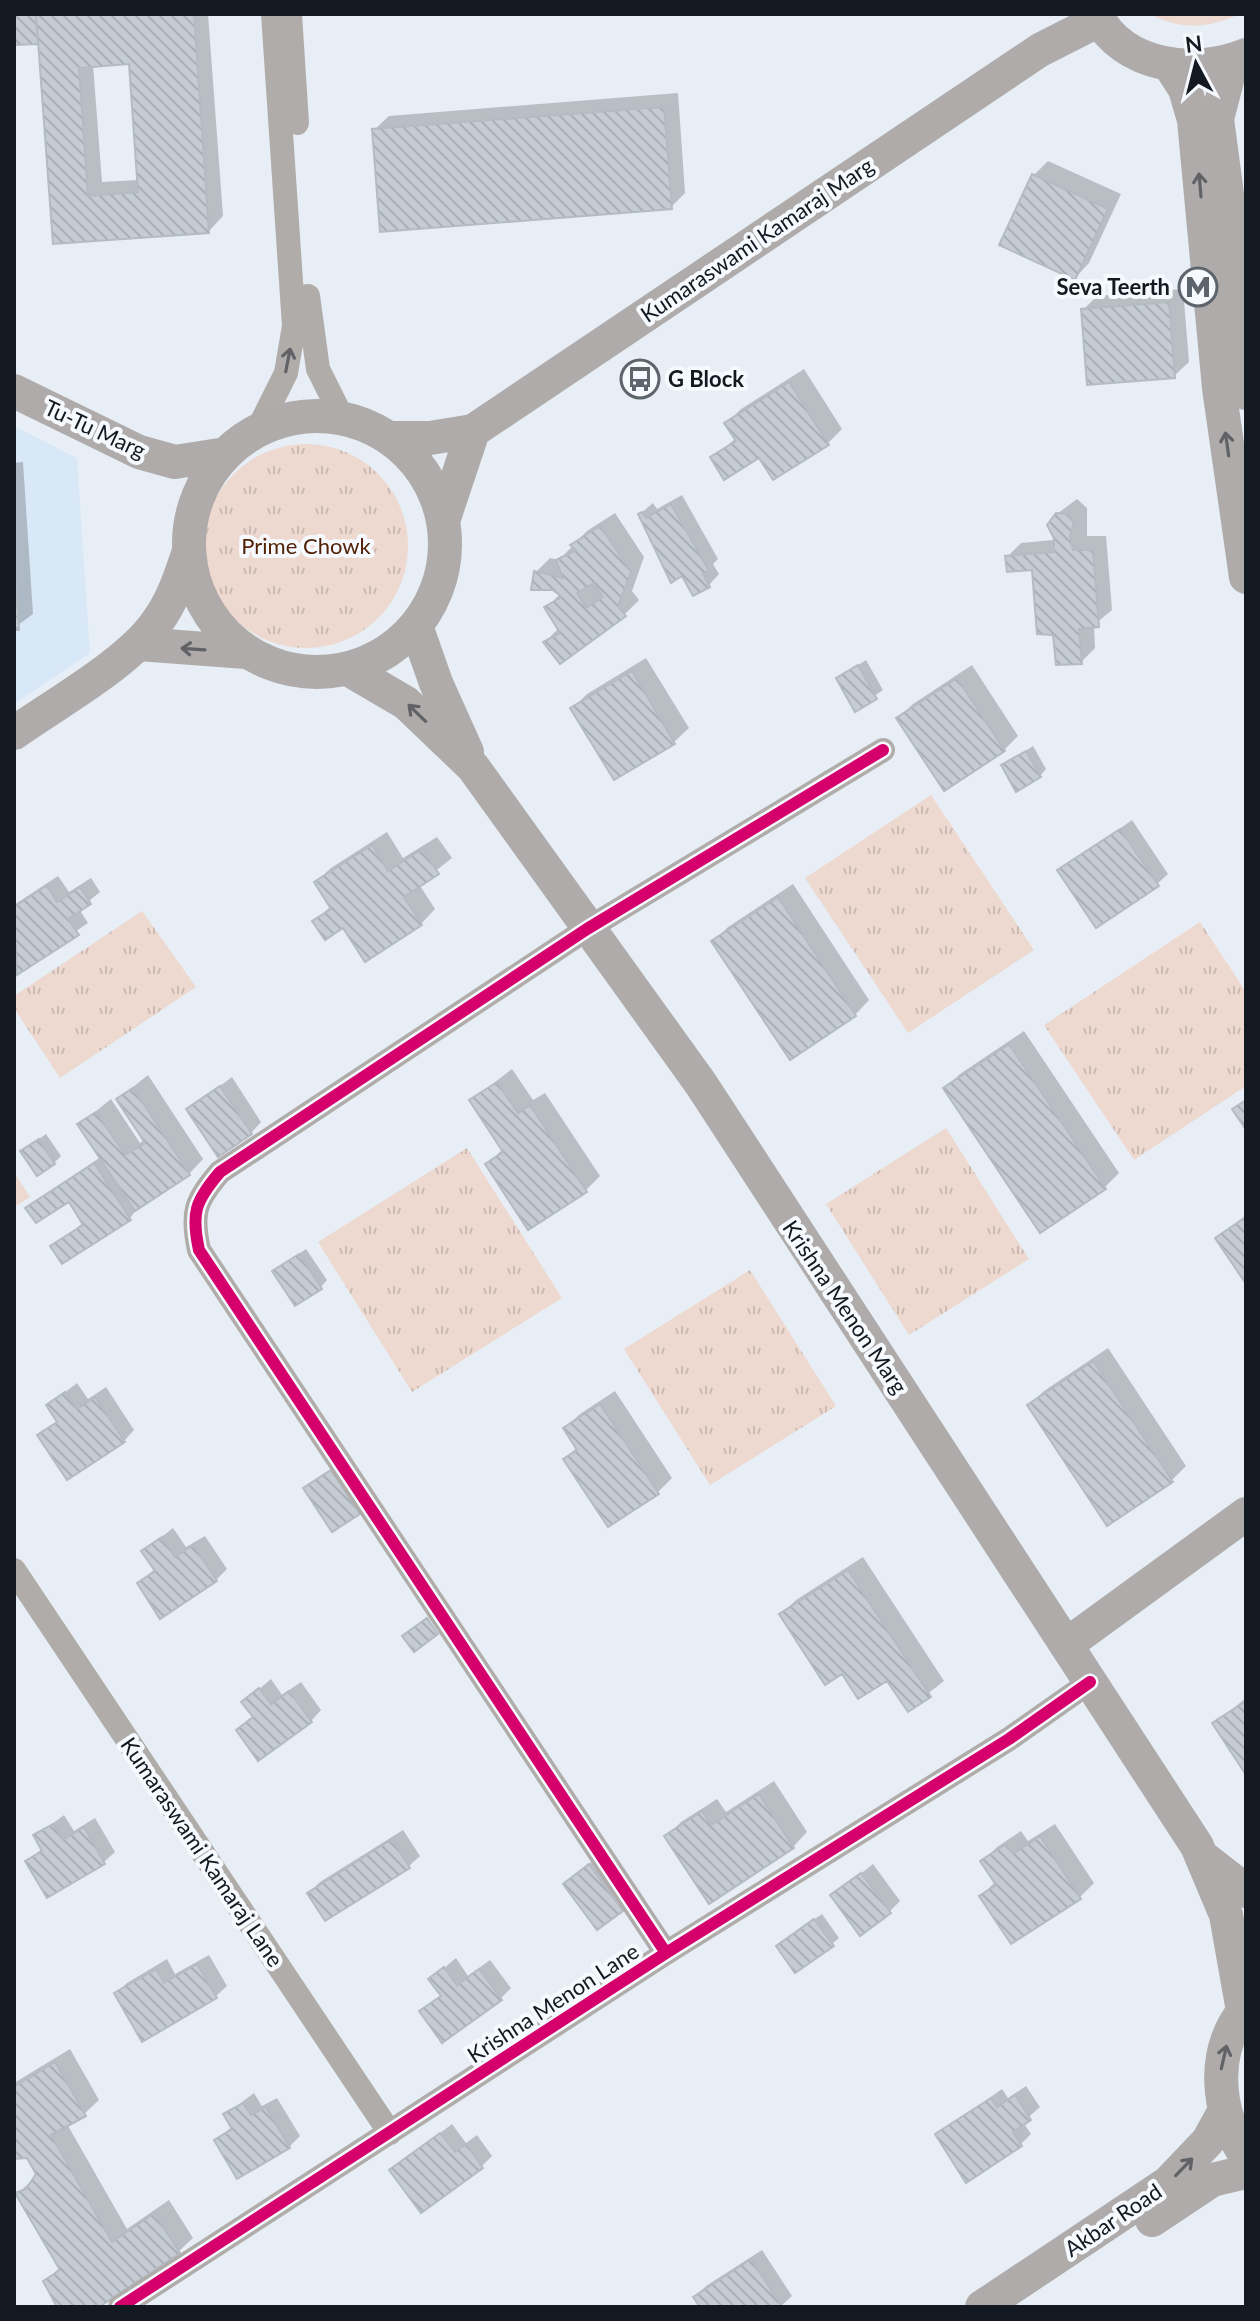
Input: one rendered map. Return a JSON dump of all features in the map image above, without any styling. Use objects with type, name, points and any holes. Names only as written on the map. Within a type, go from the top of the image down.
[{"type":"main road","points":[[1088,16],[1138,53],[1169,64],[1201,67],[1239,58]]},
{"type":"main road","name":"Kumaraswami Kamaraj Marg","points":[[389,438],[430,438],[473,431],[1088,16]]},
{"type":"main road","points":[[1239,58],[1217,119],[1234,247],[1246,577]]},
{"type":"main road","points":[[1169,64],[1185,89],[1194,120],[1239,388]]},
{"type":"main road","name":"Tu-Tu Marg","points":[[14,391],[139,452],[175,462],[226,454]]},
{"type":"main road","name":"Tu-Tu Marg","points":[[14,403],[147,470],[173,489],[191,514]]},
{"type":"main road","points":[[299,418],[343,419],[389,438],[420,470],[433,489],[443,521],[445,549],[441,577],[431,602],[416,626],[386,653],[348,669],[301,671],[278,667],[246,652],[228,637],[206,610],[192,577],[188,554],[191,514],[204,482],[226,454],[257,431],[299,418]]},
{"type":"main road","points":[[443,521],[473,431]]},
{"type":"main road","points":[[14,733],[139,644],[164,610],[188,554]]},
{"type":"main road","name":"Krishna Menon Marg","points":[[416,626],[436,683],[473,767]]},
{"type":"main road","points":[[139,644],[246,652]]},
{"type":"main road","name":"Krishna Menon Marg","points":[[348,669],[406,703],[473,767],[701,1084],[1202,1856],[1226,1915],[1244,2009]]},
{"type":"main road","points":[[1078,1664],[1246,1514]]},
{"type":"main road","points":[[1078,1664],[1134,1619],[1246,1541]]},
{"type":"main road","name":"Krishna Menon Marg","points":[[1202,1856],[1246,1891]]},
{"type":"main road","points":[[1244,2009],[1224,2054],[1221,2093],[1234,2139],[1246,2156]]},
{"type":"main road","name":"Akbar Road","points":[[982,2307],[1168,2183],[1208,2141],[1224,2112]]},
{"type":"main road","name":"Akbar Road","points":[[1019,2307],[1212,2180],[1246,2172]]},
{"type":"street","points":[[257,431],[286,373],[294,326],[273,14]]},
{"type":"street","points":[[290,14],[310,321],[318,369],[343,419]]},
{"type":"street","points":[[666,1953],[199,1250],[194,1224],[200,1196],[220,1172],[587,929],[883,750]]},
{"type":"street","name":"Kumaraswami Kamaraj Lane","points":[[14,1570],[390,2133]]},
{"type":"street","name":"Krishna Menon Lane","points":[[120,2307],[666,1953],[1009,1739],[1078,1664]]},
{"type":"shaded area","points":[[14,426],[77,458],[90,653],[14,704]]},
{"type":"green space","points":[[1150,14],[1240,14],[1195,26],[1173,23]]},
{"type":"green space","name":"Prime Chowk","points":[[306,444],[345,451],[378,474],[401,507],[408,546],[401,585],[378,618],[345,641],[306,648],[267,641],[234,618],[211,585],[204,546],[211,507],[234,474],[267,451]]},
{"type":"green space","points":[[931,795],[1034,950],[908,1033],[805,878]]},
{"type":"green space","points":[[142,911],[196,987],[60,1078],[14,1008],[14,996]]},
{"type":"green space","points":[[1200,922],[1246,992],[1246,1086],[1134,1160],[1044,1025]]},
{"type":"green space","points":[[946,1128],[1029,1259],[909,1335],[826,1204]]},
{"type":"green space","points":[[467,1148],[562,1298],[412,1392],[318,1242]]},
{"type":"green space","points":[[14,1172],[30,1197],[14,1207]]},
{"type":"green space","points":[[750,1270],[836,1406],[710,1485],[624,1349]]},
{"type":"building","points":[[14,14],[36,14],[38,44],[14,45]]},
{"type":"building","points":[[36,14],[194,14],[209,233],[53,244]],"holes":[[[129,64],[138,192],[88,196],[79,68]]]},
{"type":"building","points":[[664,107],[672,209],[380,232],[372,129]]},
{"type":"building","points":[[1032,174],[1108,209],[1075,280],[999,245]]},
{"type":"building","points":[[1169,302],[1175,378],[1087,385],[1081,309]]},
{"type":"building","points":[[789,382],[829,445],[773,480],[759,458],[724,480],[710,457],[736,441],[724,423]]},
{"type":"building","points":[[671,504],[709,571],[703,574],[710,587],[693,596],[682,576],[671,583],[638,514],[642,512],[646,518]]},
{"type":"building","points":[[1056,513],[1067,514],[1074,522],[1070,536],[1073,550],[1093,550],[1099,627],[1079,629],[1082,664],[1056,665],[1053,635],[1037,634],[1032,570],[1007,572],[1005,556],[1054,552],[1054,538],[1047,525]]},
{"type":"building","points":[[600,526],[631,572],[618,606],[626,616],[560,664],[543,642],[560,633],[544,607],[562,597],[553,590],[531,590],[534,571],[563,578],[556,560],[576,550],[570,545]],"holes":[[[594,583],[603,597],[586,608],[577,593]]]},
{"type":"building","points":[[14,553],[19,630],[14,630]]},
{"type":"building","points":[[858,665],[877,699],[855,712],[836,678]]},
{"type":"building","points":[[632,671],[675,744],[614,780],[570,708]]},
{"type":"building","points":[[957,678],[1005,751],[944,791],[896,718]]},
{"type":"building","points":[[1026,751],[1041,777],[1016,792],[1001,765]]},
{"type":"building","points":[[1120,829],[1159,886],[1096,928],[1057,870]]},
{"type":"building","points":[[372,845],[388,871],[422,849],[439,874],[404,897],[422,925],[365,962],[343,928],[325,940],[312,921],[331,909],[314,882]]},
{"type":"building","points":[[47,885],[57,902],[80,887],[91,904],[68,919],[79,935],[17,975],[14,907]]},
{"type":"building","points":[[778,897],[856,1016],[790,1060],[711,941]]},
{"type":"building","points":[[1009,1044],[1106,1189],[1040,1233],[943,1088]]},
{"type":"building","points":[[497,1082],[518,1113],[530,1105],[587,1192],[528,1230],[485,1164],[503,1152],[469,1100]]},
{"type":"building","points":[[220,1086],[252,1134],[218,1157],[186,1109]]},
{"type":"building","points":[[133,1088],[190,1175],[135,1211],[77,1124],[96,1112],[125,1155],[145,1143],[116,1099]]},
{"type":"building","points":[[1246,1100],[1246,1130],[1232,1109]]},
{"type":"building","points":[[39,1139],[55,1164],[37,1176],[20,1151]]},
{"type":"building","points":[[94,1163],[131,1220],[62,1264],[50,1246],[83,1225],[69,1202],[36,1223],[25,1208]]},
{"type":"building","points":[[1246,1217],[1246,1284],[1215,1238]]},
{"type":"building","points":[[299,1254],[322,1289],[295,1306],[272,1271]]},
{"type":"building","points":[[1093,1361],[1173,1482],[1107,1526],[1027,1405]]},
{"type":"building","points":[[65,1392],[77,1409],[95,1397],[125,1442],[67,1480],[37,1435],[57,1422],[46,1405]]},
{"type":"building","points":[[600,1404],[659,1494],[608,1527],[563,1459],[577,1450],[563,1428]]},
{"type":"building","points":[[331,1470],[360,1514],[332,1532],[303,1488]]},
{"type":"building","points":[[162,1537],[175,1557],[193,1545],[217,1581],[160,1619],[137,1583],[155,1571],[141,1551]]},
{"type":"building","points":[[848,1570],[931,1697],[908,1712],[887,1681],[858,1699],[842,1674],[825,1685],[779,1614]]},
{"type":"building","points":[[427,1618],[438,1634],[414,1652],[402,1636]]},
{"type":"building","points":[[259,1688],[271,1704],[289,1691],[312,1722],[258,1761],[236,1730],[253,1717],[241,1702]]},
{"type":"building","points":[[1246,1701],[1246,1775],[1212,1723]]},
{"type":"building","points":[[759,1794],[794,1848],[709,1904],[664,1836],[702,1811],[711,1825]]},
{"type":"building","points":[[53,1824],[63,1840],[84,1827],[105,1864],[47,1898],[25,1861],[42,1851],[33,1835]]},
{"type":"building","points":[[1040,1836],[1081,1899],[1011,1944],[979,1896],[996,1885],[980,1861],[1006,1844],[1013,1854]]},
{"type":"building","points":[[392,1839],[410,1868],[325,1921],[307,1893]]},
{"type":"building","points":[[589,1864],[623,1911],[597,1930],[563,1884]]},
{"type":"building","points":[[861,1873],[891,1913],[860,1936],[830,1895]]},
{"type":"building","points":[[814,1919],[834,1946],[795,1973],[776,1946]]},
{"type":"building","points":[[197,1964],[217,1998],[142,2042],[114,1993],[156,1969],[164,1983]]},
{"type":"building","points":[[444,1967],[457,1985],[479,1969],[502,2000],[442,2043],[419,2011],[441,1996],[428,1979]]},
{"type":"building","points":[[55,2062],[86,2116],[51,2135],[112,2242],[154,2213],[180,2253],[99,2307],[57,2307],[43,2281],[60,2270],[15,2193],[26,2189],[36,2174],[27,2158],[14,2159],[14,2087]]},
{"type":"building","points":[[1015,2095],[1031,2120],[1013,2132],[1022,2146],[966,2183],[935,2134],[991,2098],[997,2107]]},
{"type":"building","points":[[243,2103],[251,2115],[266,2107],[290,2148],[237,2179],[214,2140],[232,2129],[223,2114]]},
{"type":"building","points":[[440,2133],[455,2152],[466,2144],[483,2168],[421,2213],[389,2170]]},
{"type":"building","points":[[751,2259],[782,2307],[700,2307],[693,2297]]},
{"type":"cycle path","points":[[666,1953],[199,1250],[195,1226],[197,1208],[205,1191],[220,1172],[587,929],[883,750]]},
{"type":"cycle path","points":[[120,2307],[666,1953],[1009,1739],[1090,1682]]},
{"type":"place","name":"Seva Teerth","points":[[1198,287]]},
{"type":"place","name":"G Block","points":[[640,379]]}]
